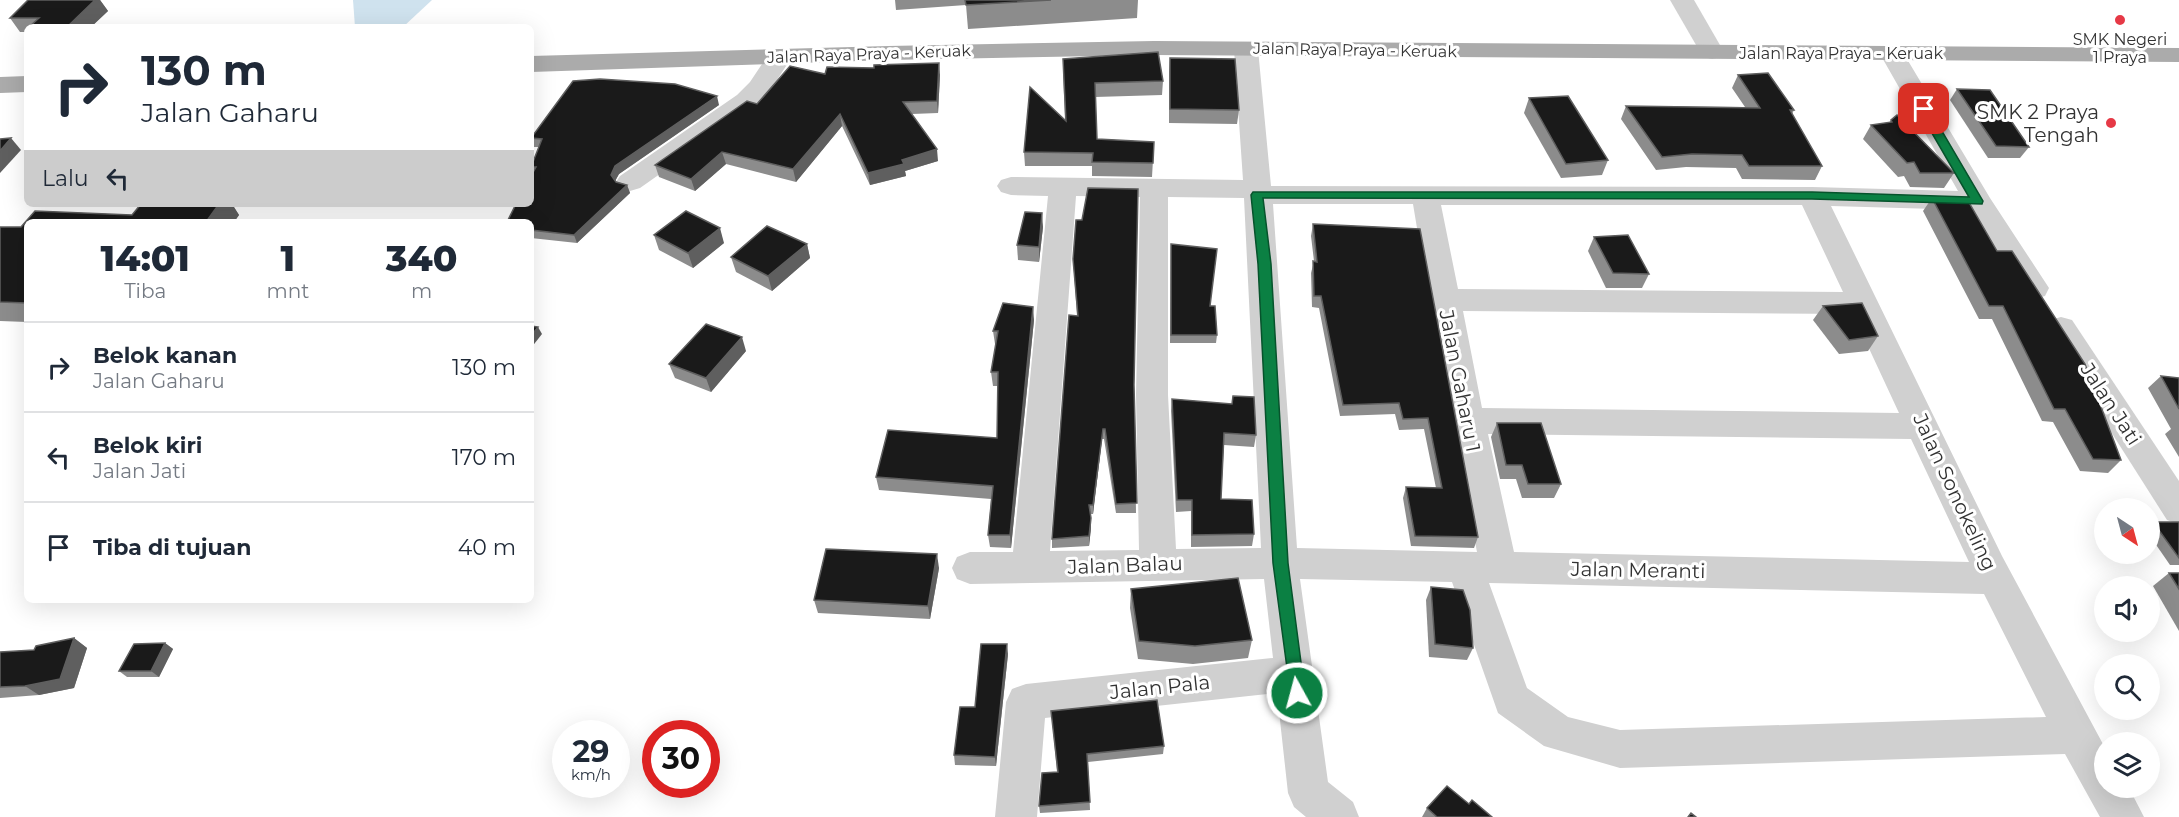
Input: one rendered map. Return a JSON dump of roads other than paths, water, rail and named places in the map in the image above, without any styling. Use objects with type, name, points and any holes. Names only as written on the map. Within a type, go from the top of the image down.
[{"type":"main road","name":"Jalan Raya Praya - Keruak","points":[[534,64],[1107,48],[2179,55]]},
{"type":"main road","points":[[0,85],[24,84]]},
{"type":"street","points":[[1682,0],[1712,52]]},
{"type":"street","points":[[1246,49],[1264,264],[1281,563],[1294,673],[1309,793],[1338,817]]},
{"type":"street","name":"Jalan Jati","points":[[1892,54],[1978,201],[2179,510]]},
{"type":"street","points":[[630,182],[746,101],[760,87],[779,57]]},
{"type":"street","points":[[1011,186],[1257,192],[1812,196],[1978,201]]},
{"type":"street","points":[[1030,568],[1063,187]]},
{"type":"street","points":[[1154,188],[1152,395],[1158,563]]},
{"type":"street","name":"Jalan Gaharu 1","points":[[1425,194],[1468,421],[1482,567],[1512,700],[1557,733],[1620,749],[2076,735]]},
{"type":"street","name":"Jalan Sonokeling","points":[[1812,196],[1995,578],[2094,767]]},
{"type":"street","points":[[1444,300],[1864,303]]},
{"type":"street","points":[[1468,421],[1923,426]]},
{"type":"street","name":"Jalan Balau","points":[[970,568],[1158,563],[1281,563]]},
{"type":"street","name":"Jalan Meranti","points":[[1281,563],[1995,578]]},
{"type":"street","name":"Jalan Pala","points":[[1016,817],[1026,702],[1294,673]]},
{"type":"street","name":"Jalan Sonokeling","points":[[2112,798],[2123,817]]},
{"type":"water","points":[[353,0],[432,0],[406,24],[355,24]]},
{"type":"place","name":"SMK Negeri 1 Praya","points":[[2120,20]]},
{"type":"place","name":"SMK 2 Praya Tengah","points":[[2111,123]]}]
